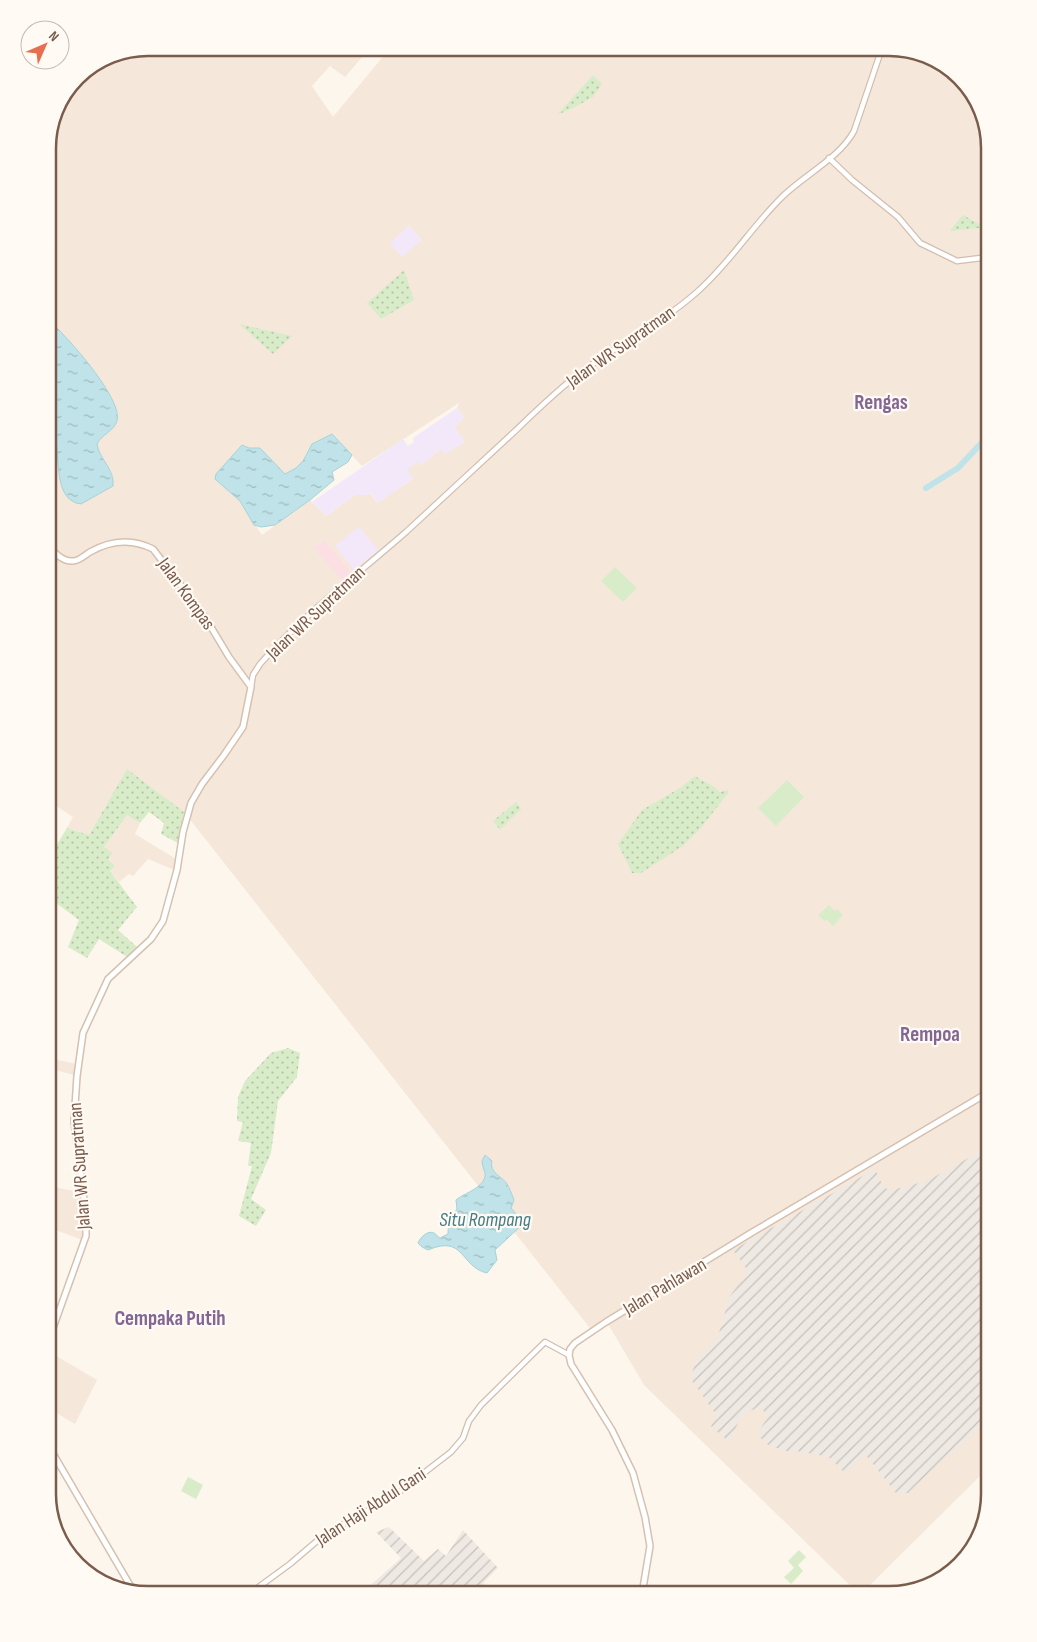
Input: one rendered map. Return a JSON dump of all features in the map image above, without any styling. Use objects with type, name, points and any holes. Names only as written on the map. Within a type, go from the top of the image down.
[{"type":"main road","name":"Jalan Kompas","points":[[56,554],[71,562],[99,548],[119,541],[154,549],[205,617],[229,657],[251,687]]},
{"type":"main road","name":"Jalan WR Supratman","points":[[56,1320],[86,1236],[86,1216],[74,1121],[77,1076],[83,1032],[108,979],[151,940],[163,921],[177,870],[183,832],[191,803],[202,784],[243,727],[251,687]]},
{"type":"main road","name":"Jalan Pahlawan","points":[[569,1355],[570,1349],[575,1343],[606,1322],[759,1228],[981,1097]]},
{"type":"main road","points":[[569,1355],[575,1370],[621,1445],[632,1473],[645,1517],[650,1546],[643,1586]]},
{"type":"main road","points":[[56,1459],[129,1584]]},
{"type":"street","name":"Jalan WR Supratman","points":[[251,687],[253,675],[260,664],[320,606],[405,532],[542,404],[607,354],[647,330],[698,292],[720,269],[747,234],[780,199],[800,180],[847,142],[854,131],[879,56]]},
{"type":"street","points":[[829,158],[852,180],[898,217],[920,243],[957,261],[981,258]]},
{"type":"street","name":"Jalan Haji Abdul Gani","points":[[260,1586],[290,1564],[324,1535],[394,1496],[451,1452],[463,1438],[468,1421],[481,1405],[545,1342],[569,1355]]},
{"type":"shaded area","points":[[149,56],[363,56],[345,77],[330,66],[312,86],[333,117],[383,56],[894,56],[918,61],[929,66],[940,72],[958,88],[965,97],[976,119],[981,149],[981,1475],[869,1586],[851,1586],[644,1385],[608,1324],[593,1332],[184,812],[107,803],[89,835],[67,828],[73,817],[56,806],[56,143],[63,113],[75,92],[92,75],[125,59]],"holes":[[[459,403],[457,408],[464,417],[455,428],[464,442],[441,449],[421,465],[418,461],[406,469],[413,479],[377,503],[370,493],[355,495],[326,516],[310,500],[262,535],[240,501],[215,479],[242,445],[248,448],[260,448],[284,475],[296,468],[303,461],[307,452],[332,434],[362,466]],[[325,540],[352,573],[342,581],[314,547]]]},
{"type":"shaded area","points":[[409,225],[422,240],[402,257],[390,243]]},
{"type":"shaded area","points":[[457,408],[464,417],[455,428],[465,442],[445,454],[441,449],[421,465],[418,462],[407,469],[413,479],[377,503],[371,493],[355,495],[326,516],[312,502],[403,439],[408,446],[414,442],[413,438]]},
{"type":"shaded area","points":[[359,527],[378,550],[354,570],[335,546]]},
{"type":"shaded area","points":[[325,540],[352,573],[342,581],[313,547]]},
{"type":"shaded area","points":[[127,815],[140,823],[135,834],[176,859],[174,870],[148,859],[133,876],[129,874],[119,882],[110,871],[115,866],[107,860],[104,847]]},
{"type":"shaded area","points":[[56,1060],[77,1064],[74,1075],[56,1070]]},
{"type":"shaded area","points":[[981,1151],[981,1425],[908,1493],[896,1493],[866,1455],[845,1473],[830,1458],[797,1451],[786,1451],[768,1445],[757,1434],[768,1417],[761,1407],[743,1413],[729,1442],[711,1426],[717,1416],[690,1378],[696,1362],[718,1336],[730,1296],[748,1271],[733,1250],[875,1169],[884,1188],[892,1190],[927,1181]]},
{"type":"shaded area","points":[[56,1188],[80,1192],[84,1233],[82,1240],[56,1230]]},
{"type":"shaded area","points":[[56,1356],[97,1380],[75,1424],[56,1413]]},
{"type":"shaded area","points":[[389,1527],[424,1561],[438,1549],[446,1556],[463,1530],[498,1568],[483,1583],[486,1586],[370,1586],[401,1558],[376,1532]]},
{"type":"green space","points":[[593,75],[602,84],[593,97],[557,115]]},
{"type":"green space","points":[[963,215],[979,224],[981,227],[951,231]]},
{"type":"green space","points":[[404,270],[414,300],[381,319],[367,303]]},
{"type":"green space","points":[[239,324],[292,336],[273,354]]},
{"type":"green space","points":[[615,567],[637,588],[623,602],[601,581]]},
{"type":"green space","points":[[127,769],[184,812],[178,843],[161,834],[164,823],[149,812],[140,823],[127,815],[104,847],[112,853],[108,860],[115,866],[110,871],[137,907],[118,930],[137,947],[127,957],[99,939],[87,958],[68,947],[79,920],[56,903],[56,846],[67,828],[89,835]]},
{"type":"green space","points":[[695,776],[720,792],[727,790],[729,792],[700,829],[683,846],[641,873],[632,873],[618,844],[642,810],[680,788]]},
{"type":"green space","points":[[787,780],[804,797],[776,826],[758,808]]},
{"type":"green space","points":[[516,802],[521,809],[500,830],[493,821]]},
{"type":"green space","points":[[829,905],[843,915],[833,926],[818,915]]},
{"type":"green space","points":[[288,1048],[300,1053],[297,1077],[278,1101],[271,1153],[251,1199],[266,1210],[256,1226],[239,1216],[252,1166],[248,1166],[251,1143],[238,1141],[243,1122],[237,1121],[238,1097],[245,1081],[271,1053]]},
{"type":"green space","points":[[188,1477],[203,1485],[196,1499],[181,1491]]},
{"type":"green space","points":[[799,1550],[806,1557],[798,1565],[803,1571],[791,1584],[784,1577],[794,1568],[788,1561]]},
{"type":"water","points":[[56,328],[85,359],[105,387],[117,412],[117,421],[97,444],[112,474],[113,486],[81,504],[70,500],[64,491],[58,465],[56,436]]},
{"type":"water","points":[[332,434],[352,455],[348,462],[332,472],[334,480],[275,525],[261,527],[254,525],[240,501],[215,479],[216,474],[242,445],[249,448],[260,448],[285,474],[296,468],[303,461],[312,444]]},
{"type":"water","name":"Situ Rompang","points":[[485,1155],[492,1161],[492,1169],[507,1184],[514,1200],[511,1208],[524,1223],[495,1250],[497,1260],[487,1273],[478,1270],[456,1249],[449,1246],[440,1246],[428,1250],[418,1243],[422,1237],[431,1232],[440,1238],[448,1234],[450,1221],[457,1209],[456,1200],[479,1186],[485,1178],[482,1161]]},
{"type":"waterway","points":[[926,488],[958,468],[981,444]]},
{"type":"district","name":"Rengas","points":[[881,402]]},
{"type":"district","name":"Rempoa","points":[[930,1034]]},
{"type":"district","name":"Cempaka Putih","points":[[170,1318]]}]
